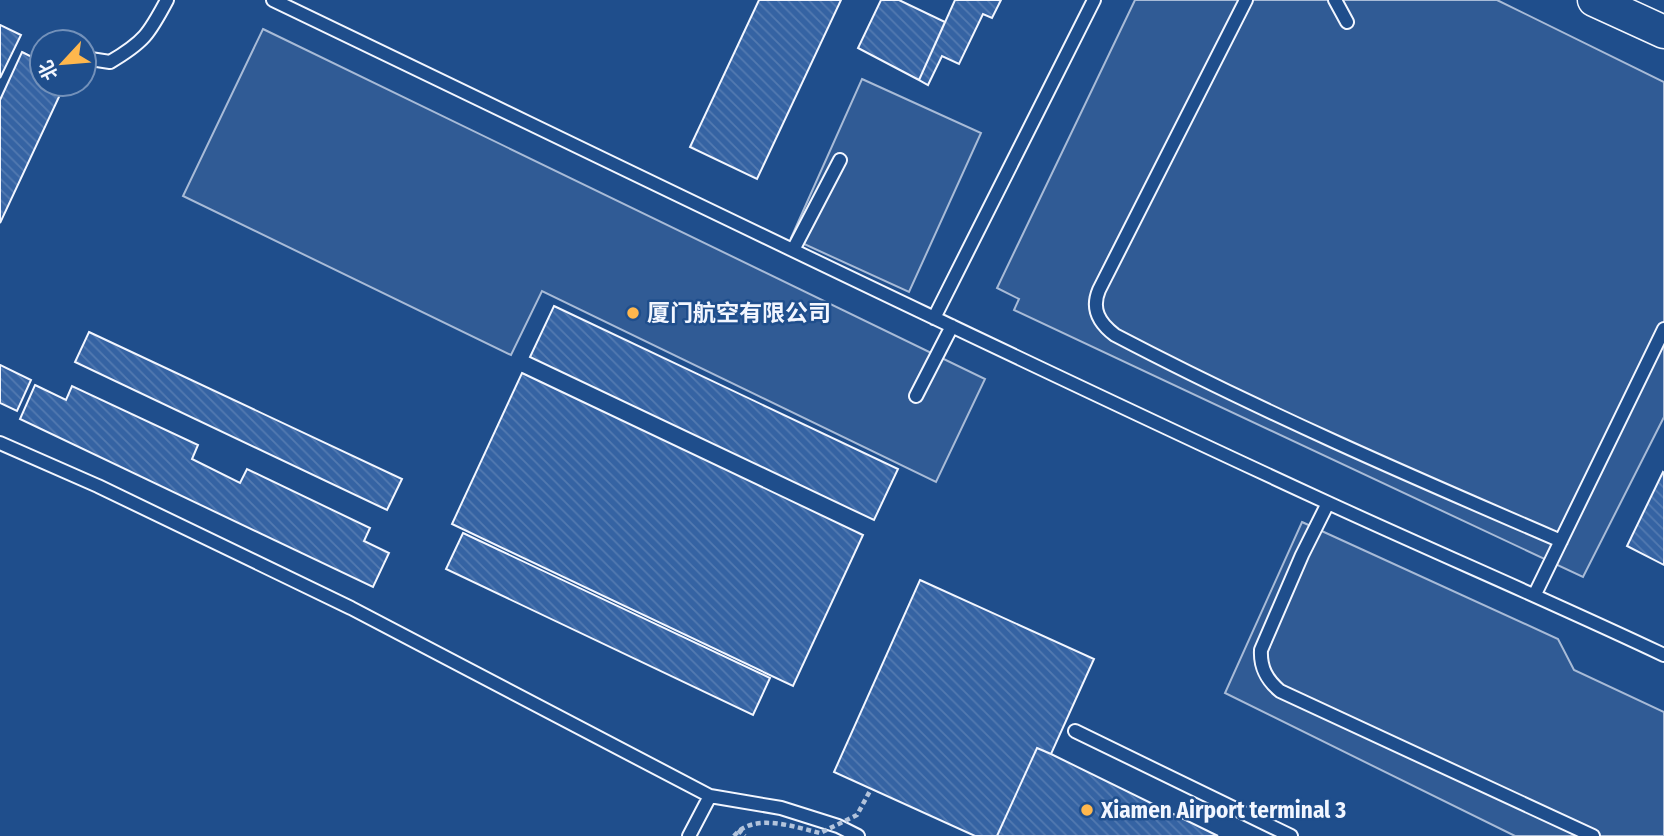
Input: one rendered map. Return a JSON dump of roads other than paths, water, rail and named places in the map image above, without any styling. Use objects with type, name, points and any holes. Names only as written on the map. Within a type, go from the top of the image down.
[{"type":"main road","points":[[1594,0],[1664,32]]},
{"type":"lane","points":[[98,60],[110,62],[130,51],[150,33],[167,0]]},
{"type":"lane","points":[[273,0],[934,318],[1328,503],[1535,594],[1664,655]]},
{"type":"lane","points":[[934,318],[1094,0]]},
{"type":"lane","points":[[1246,0],[1099,290],[1095,309],[1101,322],[1115,335],[1219,388],[1561,541]]},
{"type":"lane","points":[[1335,0],[1347,22]]},
{"type":"lane","points":[[793,250],[840,160]]},
{"type":"lane","points":[[916,396],[952,326]]},
{"type":"lane","points":[[1535,594],[1664,328]]},
{"type":"lane","points":[[0,443],[98,486],[351,608],[710,796],[781,808],[838,826],[858,836]]},
{"type":"lane","points":[[1328,503],[1261,650],[1260,663],[1272,684],[1280,691],[1593,836]]},
{"type":"lane","points":[[1075,731],[1291,836]]},
{"type":"lane","points":[[689,836],[710,796]]},
{"type":"place","name":"厦门航空有限公司","points":[[633,313]]},
{"type":"place","name":"Xiamen Airport terminal 3","points":[[1087,810]]}]
